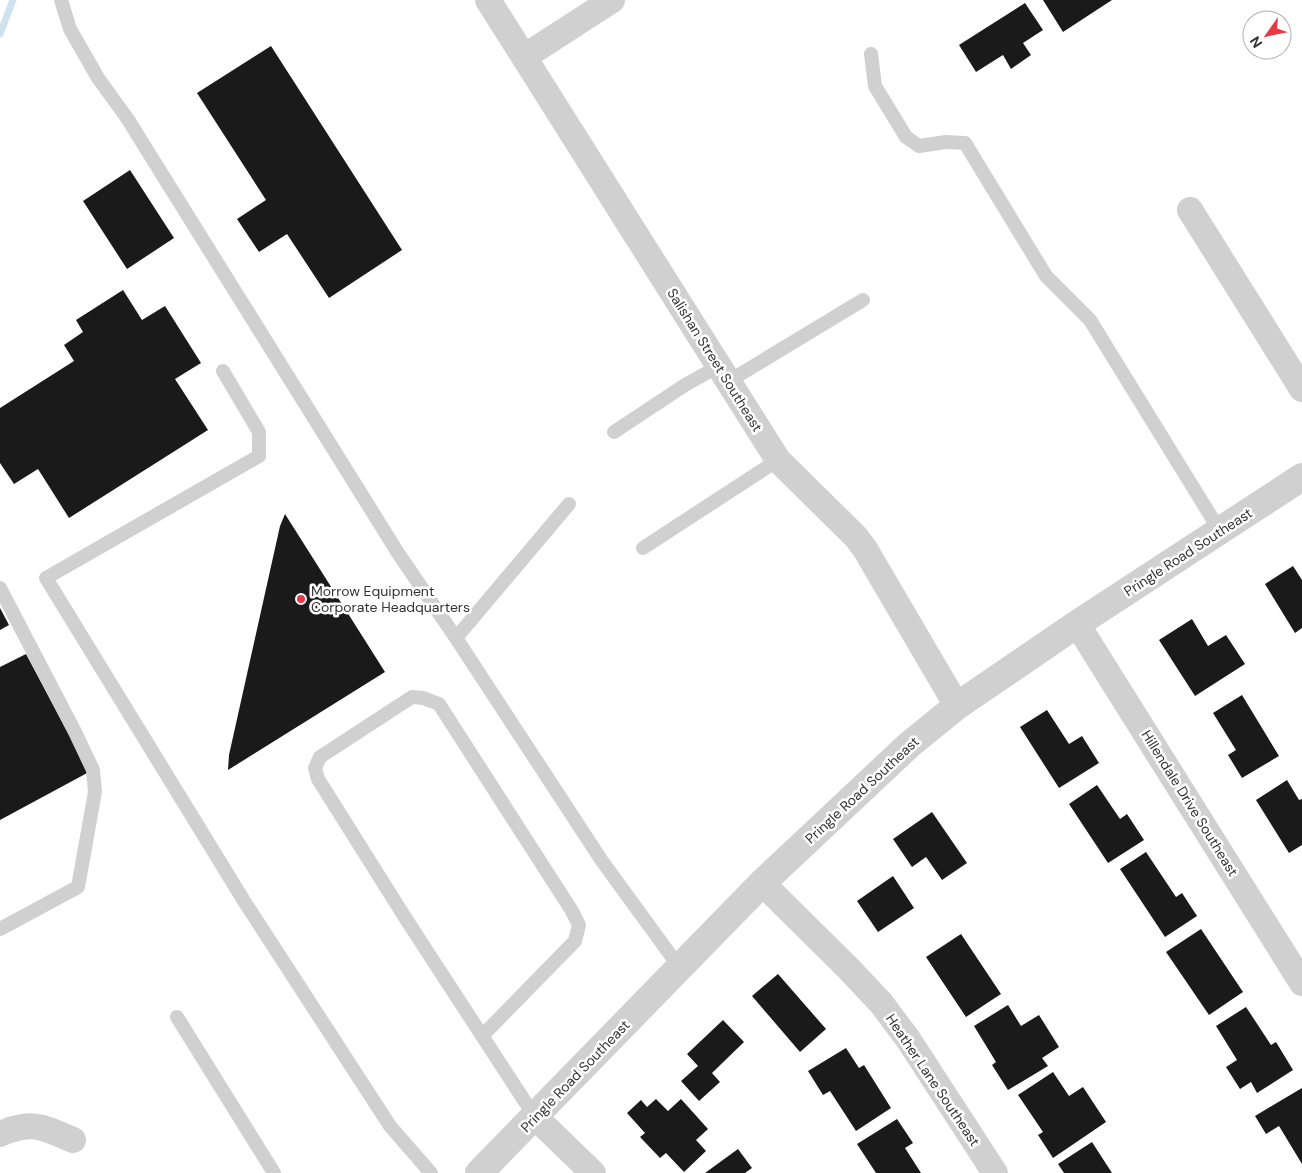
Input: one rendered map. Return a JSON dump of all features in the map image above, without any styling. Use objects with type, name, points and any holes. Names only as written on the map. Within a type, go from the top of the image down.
[{"type":"street","name":"Salishan Street Southeast","points":[[488,0],[778,460],[856,537],[957,706]]},
{"type":"street","points":[[524,57],[612,0]]},
{"type":"street","points":[[1190,210],[1302,389]]},
{"type":"street","name":"Pringle Road Southeast","points":[[479,1173],[762,883],[909,745],[957,706],[1077,624],[1302,478]]},
{"type":"street","name":"Hillendale Drive Southeast","points":[[1077,624],[1302,983]]},
{"type":"street","name":"Heather Lane Southeast","points":[[762,883],[881,1003],[908,1038],[995,1173]]},
{"type":"street","points":[[535,1117],[593,1173]]},
{"type":"street","points":[[0,1134],[16,1127],[35,1126],[73,1140]]},
{"type":"lane","points":[[61,0],[70,29],[98,78],[132,126],[398,553],[602,861],[680,968]]},
{"type":"lane","points":[[870,54],[874,86],[906,137],[919,146],[946,142],[965,143],[1046,276],[1090,320],[1220,531]]},
{"type":"lane","points":[[614,432],[685,385],[724,373],[863,300]]},
{"type":"lane","points":[[223,371],[259,432],[259,456],[46,578],[250,909],[390,1126],[431,1173]]},
{"type":"lane","points":[[642,548],[778,460]]},
{"type":"lane","points":[[456,638],[569,504]]},
{"type":"lane","points":[[0,588],[75,732],[92,770],[95,792],[78,887],[0,929]]},
{"type":"lane","points":[[482,1036],[575,941],[579,925],[572,911],[439,704],[423,698],[412,698],[320,757],[315,768],[318,779],[339,814],[482,1036],[535,1117]]},
{"type":"lane","points":[[177,1017],[274,1173]]},
{"type":"building","points":[[1043,0],[1112,0],[1063,32]]},
{"type":"building","points":[[1025,3],[1043,30],[1023,43],[1031,55],[1011,69],[1003,55],[976,72],[959,45]]},
{"type":"building","points":[[271,46],[402,250],[329,298],[287,234],[259,252],[237,219],[266,200],[197,93]]},
{"type":"building","points":[[130,170],[174,238],[127,269],[83,201]]},
{"type":"building","points":[[123,290],[142,320],[165,306],[201,363],[175,379],[208,430],[69,518],[38,469],[14,484],[0,463],[0,408],[74,361],[64,345],[83,332],[76,320]]},
{"type":"building","name":"Morrow Equipment Corporate Headquarters","points":[[285,514],[385,672],[228,770],[229,755],[280,526]]},
{"type":"building","points":[[1293,566],[1302,580],[1302,628],[1295,633],[1265,584]]},
{"type":"building","points":[[0,608],[9,625],[0,630]]},
{"type":"building","points":[[1192,619],[1208,646],[1226,635],[1245,664],[1195,696],[1159,640]]},
{"type":"building","points":[[26,654],[89,772],[0,820],[0,667]]},
{"type":"building","points":[[1242,695],[1279,756],[1242,778],[1228,755],[1236,750],[1213,713]]},
{"type":"building","points":[[1047,710],[1069,744],[1082,736],[1099,763],[1059,788],[1020,727]]},
{"type":"building","points":[[1287,780],[1299,800],[1302,799],[1302,845],[1289,853],[1256,800]]},
{"type":"building","points":[[1097,785],[1120,819],[1127,814],[1144,840],[1108,863],[1069,804]]},
{"type":"building","points":[[932,812],[967,863],[942,880],[926,857],[912,867],[893,839]]},
{"type":"building","points":[[1146,852],[1176,897],[1182,893],[1197,916],[1165,937],[1120,869]]},
{"type":"building","points":[[893,876],[914,908],[878,932],[857,901]]},
{"type":"building","points":[[1201,929],[1243,992],[1209,1015],[1166,952]]},
{"type":"building","points":[[961,934],[1001,994],[966,1017],[926,957]]},
{"type":"building","points":[[778,974],[826,1029],[800,1052],[752,996]]},
{"type":"building","points":[[1008,1005],[1021,1026],[1039,1015],[1059,1047],[1042,1058],[1048,1066],[1008,1090],[992,1065],[996,1062],[974,1026]]},
{"type":"building","points":[[1246,1007],[1271,1045],[1276,1042],[1293,1070],[1257,1093],[1251,1082],[1240,1089],[1226,1067],[1237,1060],[1216,1026]]},
{"type":"building","points":[[723,1020],[744,1042],[712,1073],[720,1082],[699,1101],[681,1081],[698,1066],[687,1054]]},
{"type":"building","points":[[846,1048],[859,1068],[864,1065],[891,1108],[856,1131],[830,1091],[823,1095],[808,1071]]},
{"type":"building","points":[[1053,1072],[1069,1096],[1083,1087],[1106,1122],[1053,1158],[1038,1135],[1043,1132],[1018,1095]]},
{"type":"building","points":[[1302,1088],[1302,1164],[1279,1126],[1266,1134],[1255,1116]]},
{"type":"building","points":[[656,1099],[668,1111],[681,1099],[708,1129],[696,1140],[706,1151],[684,1172],[666,1153],[660,1158],[640,1137],[645,1133],[627,1113],[641,1100],[647,1107]]},
{"type":"building","points":[[897,1119],[913,1143],[905,1148],[921,1173],[876,1173],[857,1144]]},
{"type":"building","points":[[1092,1142],[1112,1173],[1064,1173],[1058,1164]]},
{"type":"building","points":[[738,1149],[752,1168],[745,1173],[705,1173]]},
{"type":"waterway","points":[[0,34],[13,0]]},
{"type":"place","name":"Morrow Equipment Corporate Headquarters","points":[[301,599]]}]
